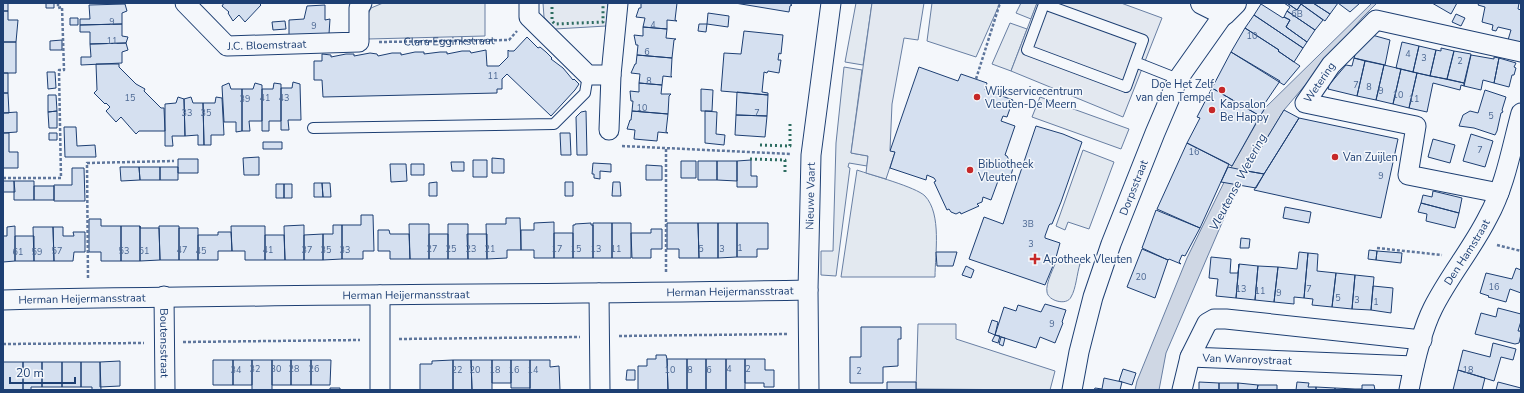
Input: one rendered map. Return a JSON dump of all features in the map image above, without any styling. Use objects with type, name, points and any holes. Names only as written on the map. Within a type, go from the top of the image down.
[{"type":"street","name":"J.C. Bloemstraat","points":[[185,3],[227,46],[351,42]]},
{"type":"street","points":[[608,130],[611,75],[618,3]]},
{"type":"street","name":"Nieuwe Vaart","points":[[808,390],[808,290],[811,155],[831,3]]},
{"type":"street","points":[[1202,3],[1230,8]]},
{"type":"street","points":[[351,42],[358,5]]},
{"type":"street","name":"Dorpsstraat","points":[[1072,390],[1079,352],[1097,284],[1152,140],[1178,80],[1230,8]]},
{"type":"street","points":[[529,10],[588,75],[611,75]]},
{"type":"street","name":"Wetering","points":[[1499,192],[1408,175],[1416,126],[1305,103],[1331,65],[1376,20],[1521,52]]},
{"type":"street","name":"Den Hamstraat","points":[[1409,390],[1414,366],[1432,310],[1442,291],[1489,217],[1499,192],[1521,113]]},
{"type":"street","name":"Herman Heijermansstraat","points":[[3,300],[164,296],[808,290]]},
{"type":"street","points":[[599,293],[600,390]]},
{"type":"street","points":[[380,295],[380,390]]},
{"type":"street","name":"Boutensstraat","points":[[164,296],[165,390]]},
{"type":"street","name":"Van Wanroystraat","points":[[1414,366],[1190,357],[1207,323],[1214,319],[1226,319],[1422,340]]},
{"type":"street","points":[[1182,390],[1190,357]]},
{"type":"lane","points":[[1044,4],[1143,40],[1135,62],[1126,87],[1027,50],[1044,4]]},
{"type":"lane","points":[[1135,62],[1178,80]]},
{"type":"lane","points":[[313,128],[554,124],[585,93],[588,75]]},
{"type":"path","points":[[3,178],[61,178],[59,70],[64,70],[62,8],[58,8],[58,3]]},
{"type":"path","points":[[976,79],[1000,3]]},
{"type":"path","name":"Clara Egginkstraat","points":[[351,42],[510,40],[529,10]]},
{"type":"path","points":[[608,130],[616,146],[811,155]]},
{"type":"path","points":[[666,149],[666,292]]},
{"type":"path","points":[[88,298],[87,162],[174,161]]},
{"type":"path","points":[[1377,248],[1463,258]]},
{"type":"path","points":[[3,344],[808,334]]},
{"type":"shaded area","points":[[383,3],[485,3],[485,36],[368,39],[366,18],[371,8]]},
{"type":"shaded area","points":[[543,3],[608,3],[606,26],[555,29],[544,17]]},
{"type":"shaded area","points":[[856,3],[872,3],[863,65],[845,62]]},
{"type":"shaded area","points":[[872,3],[924,3],[918,40],[904,38],[892,104],[890,150],[895,152],[886,179],[866,173],[868,156],[851,153]]},
{"type":"shaded area","points":[[932,3],[1000,3],[976,57],[927,41]]},
{"type":"shaded area","points":[[1021,3],[1037,3],[1031,19],[1016,13]]},
{"type":"shaded area","points":[[1037,3],[1121,3],[1162,18],[1123,117],[1011,71]]},
{"type":"shaded area","points":[[1010,23],[1027,29],[1011,71],[992,64]]},
{"type":"shaded area","points":[[844,67],[862,70],[851,153],[868,156],[867,166],[849,163],[848,167],[850,168],[836,276],[821,275],[821,251],[833,251],[836,143]]},
{"type":"shaded area","points":[[1040,97],[1129,129],[1121,149],[1032,117]]},
{"type":"shaded area","points":[[1083,150],[1114,162],[1089,229],[1068,222],[1065,230],[1056,226]]},
{"type":"shaded area","points":[[857,170],[903,185],[925,196],[934,213],[936,223],[935,277],[841,277]]},
{"type":"shaded area","points":[[1058,257],[1080,264],[1073,294],[1069,300],[1062,302],[1051,298],[1047,292],[1049,280]]},
{"type":"shaded area","points":[[918,324],[956,324],[956,339],[1055,371],[1050,390],[916,389]]},
{"type":"water","name":"Vleutense Wetering","points":[[1372,3],[1377,3],[1362,18],[1284,110],[1237,188],[1166,353],[1159,390],[1135,390],[1137,381],[1187,258],[1232,166],[1265,108]]},
{"type":"building","points":[[3,3],[8,3],[8,11],[3,11]]},
{"type":"building","points":[[46,3],[54,3],[54,8],[46,8]]},
{"type":"building","points":[[224,3],[259,3],[261,5],[245,22],[239,15],[233,21],[228,13],[229,12],[222,6]]},
{"type":"building","points":[[641,3],[677,3],[675,20],[677,21],[667,20],[667,29],[643,27],[645,18],[636,17],[639,8],[641,8]]},
{"type":"building","points":[[735,3],[791,3],[792,5],[790,6],[789,12]]},
{"type":"building","points":[[1284,3],[1287,3],[1297,10],[1301,4],[1323,20],[1315,30],[1287,11],[1290,7]]},
{"type":"building","points":[[1287,3],[1313,3],[1330,14],[1325,21],[1301,4],[1297,10]]},
{"type":"building","points":[[1313,3],[1338,3],[1330,14]]},
{"type":"building","points":[[1338,3],[1360,3],[1350,12]]},
{"type":"building","points":[[1432,3],[1457,3],[1451,14]]},
{"type":"building","points":[[1479,3],[1519,3],[1518,9],[1521,10],[1521,44],[1508,40],[1511,30],[1498,27],[1496,31],[1492,30],[1493,25],[1482,22],[1485,7],[1478,5]]},
{"type":"building","points":[[125,4],[127,11],[122,13],[122,24],[80,25],[80,19],[90,19],[89,5]]},
{"type":"building","points":[[1261,4],[1283,18],[1284,17],[1290,20],[1286,27],[1307,42],[1303,48],[1254,15]]},
{"type":"building","points":[[325,5],[325,20],[330,19],[329,34],[289,36],[289,20],[304,19],[307,6]]},
{"type":"building","points":[[3,11],[8,11],[8,20],[18,20],[16,42],[3,42]]},
{"type":"building","points":[[1287,11],[1315,30],[1307,42],[1286,27],[1290,20],[1284,17]]},
{"type":"building","points":[[708,13],[729,16],[728,27],[707,24]]},
{"type":"building","points":[[1456,14],[1465,18],[1461,26],[1452,22]]},
{"type":"building","points":[[1254,15],[1303,48],[1294,62],[1278,51],[1279,50],[1245,28]]},
{"type":"building","points":[[70,18],[78,18],[78,25],[70,25]]},
{"type":"building","points":[[285,21],[286,29],[273,30],[272,22]]},
{"type":"building","points":[[122,24],[122,36],[128,37],[126,43],[90,44],[90,32],[80,32],[80,25]]},
{"type":"building","points":[[699,24],[707,24],[706,32],[698,31]]},
{"type":"building","points":[[643,27],[667,29],[666,38],[676,39],[674,40],[672,58],[637,55],[638,45],[636,45],[634,35],[643,36]]},
{"type":"building","points":[[1245,28],[1279,50],[1278,51],[1300,66],[1284,85],[1231,52]]},
{"type":"building","points":[[744,31],[783,35],[781,54],[779,53],[778,60],[781,60],[779,73],[768,71],[767,73],[764,72],[762,92],[768,93],[768,95],[721,91],[724,53],[741,54]]},
{"type":"building","points":[[1372,35],[1390,40],[1385,65],[1354,58]]},
{"type":"building","points":[[527,37],[538,48],[540,47],[546,52],[552,58],[551,59],[563,68],[573,80],[574,79],[579,84],[551,116],[507,74],[502,79],[502,89],[497,89],[497,93],[323,97],[322,80],[314,80],[314,61],[322,61],[322,54],[331,55],[331,57],[346,54],[354,54],[354,56],[370,53],[377,54],[378,56],[392,53],[401,53],[401,55],[415,52],[424,52],[424,54],[447,52],[447,54],[462,51],[470,51],[471,53],[486,50],[487,66],[499,66],[508,57],[508,50],[514,51]]},
{"type":"building","points":[[62,40],[62,50],[50,50],[50,41]]},
{"type":"building","points":[[3,42],[16,42],[16,73],[3,73]]},
{"type":"building","points":[[1402,42],[1419,46],[1413,72],[1396,68]]},
{"type":"building","points":[[126,43],[128,50],[122,52],[122,63],[81,65],[81,57],[91,57],[90,44]]},
{"type":"building","points":[[1419,46],[1436,50],[1430,76],[1413,72]]},
{"type":"building","points":[[1441,48],[1454,51],[1447,79],[1430,76],[1436,50],[1441,51]]},
{"type":"building","points":[[1454,51],[1471,54],[1464,83],[1447,79]]},
{"type":"building","points":[[1231,52],[1280,81],[1263,106],[1265,108],[1260,116],[1212,88]]},
{"type":"building","points":[[637,55],[672,58],[672,77],[663,76],[662,85],[639,83],[640,74],[631,73],[636,64]]},
{"type":"building","points":[[1471,55],[1494,59],[1494,57],[1499,58],[1494,83],[1483,80],[1481,90],[1464,86]]},
{"type":"building","points":[[1354,58],[1365,61],[1357,96],[1328,89],[1329,85],[1346,65],[1352,66]]},
{"type":"building","points":[[1499,58],[1516,63],[1514,67],[1516,68],[1514,75],[1512,75],[1509,87],[1494,83]]},
{"type":"building","points":[[1365,61],[1384,65],[1376,100],[1357,96]]},
{"type":"building","points":[[96,64],[119,64],[119,67],[136,84],[145,89],[144,91],[161,108],[164,108],[165,131],[139,131],[136,134],[121,117],[116,122],[106,111],[110,107],[94,93],[97,90]]},
{"type":"building","points":[[1384,65],[1401,69],[1393,104],[1376,100]]},
{"type":"building","points":[[919,67],[958,81],[961,74],[987,83],[985,90],[1013,100],[1007,117],[1003,116],[1001,121],[1015,126],[1005,155],[1013,168],[1011,175],[998,181],[991,200],[983,197],[982,202],[977,204],[979,206],[961,214],[960,212],[956,214],[951,212],[949,209],[947,210],[934,182],[936,181],[934,178],[927,175],[926,180],[890,168],[895,152],[890,151]]},
{"type":"building","points":[[1401,69],[1417,73],[1409,108],[1393,104]]},
{"type":"building","points":[[47,72],[55,72],[56,88],[48,89]]},
{"type":"building","points":[[3,73],[8,73],[8,93],[3,93]]},
{"type":"building","points":[[1417,73],[1464,83],[1464,86],[1461,85],[1460,90],[1433,83],[1427,112],[1409,108]]},
{"type":"building","points":[[293,82],[300,84],[301,120],[288,120],[289,130],[281,130],[281,88],[292,88]]},
{"type":"building","points":[[229,83],[231,89],[242,89],[242,131],[236,132],[236,122],[224,122],[222,86]]},
{"type":"building","points":[[255,83],[262,85],[262,121],[249,121],[250,131],[242,131],[242,89],[253,89]]},
{"type":"building","points":[[274,83],[281,84],[281,121],[269,121],[269,131],[262,131],[262,89],[273,89]]},
{"type":"building","points":[[639,83],[662,85],[661,94],[671,94],[669,96],[668,114],[632,111],[633,101],[631,101],[630,91],[639,92]]},
{"type":"building","points":[[1212,88],[1260,116],[1232,166],[1187,143],[1200,118],[1197,117]]},
{"type":"building","points":[[701,89],[713,90],[712,111],[701,111]]},
{"type":"building","points":[[1485,90],[1506,97],[1502,110],[1503,112],[1501,113],[1495,135],[1474,128],[1459,126],[1463,115],[1470,111],[1478,113]]},
{"type":"building","points":[[737,92],[768,95],[767,116],[736,115]]},
{"type":"building","points":[[3,93],[8,93],[9,113],[3,113]]},
{"type":"building","points":[[48,95],[56,95],[57,111],[48,112]]},
{"type":"building","points":[[178,97],[184,99],[185,136],[172,136],[173,146],[165,146],[165,104],[176,103]]},
{"type":"building","points":[[191,97],[193,103],[203,103],[204,145],[198,145],[198,135],[185,136],[184,99]]},
{"type":"building","points":[[216,97],[222,98],[224,135],[211,135],[211,145],[204,145],[203,103],[215,103]]},
{"type":"building","points":[[1284,110],[1299,118],[1264,174],[1247,171]]},
{"type":"building","points":[[57,111],[57,128],[49,128],[48,112]]},
{"type":"building","points":[[586,111],[587,155],[577,155],[576,117],[581,112]]},
{"type":"building","points":[[632,111],[668,114],[666,132],[668,133],[658,132],[657,141],[634,139],[635,130],[627,129],[631,120]]},
{"type":"building","points":[[705,111],[717,112],[716,134],[725,135],[724,145],[705,143]]},
{"type":"building","points":[[17,112],[17,132],[3,133],[3,113]]},
{"type":"building","points":[[736,115],[767,116],[765,137],[735,135]]},
{"type":"building","name":"Van Zuijlen","points":[[1299,118],[1398,139],[1381,218],[1254,190]]},
{"type":"building","points":[[1036,126],[1063,134],[1082,142],[1061,202],[1052,224],[1049,225],[1045,236],[1045,238],[1060,243],[1055,261],[1045,285],[969,259],[984,217],[1003,224]]},
{"type":"building","points":[[64,127],[76,127],[77,146],[95,145],[96,157],[65,157]]},
{"type":"building","points":[[3,133],[9,133],[9,152],[18,152],[18,168],[3,168]]},
{"type":"building","points":[[49,133],[57,133],[57,140],[49,140]]},
{"type":"building","points":[[560,133],[570,133],[571,155],[561,155]]},
{"type":"building","points":[[1471,134],[1493,141],[1485,167],[1463,161]]},
{"type":"building","points":[[1433,139],[1455,145],[1450,163],[1428,157]]},
{"type":"building","points":[[263,142],[282,142],[282,149],[263,149]]},
{"type":"building","points":[[1187,143],[1229,164],[1200,228],[1157,209]]},
{"type":"building","points":[[259,157],[259,175],[244,175],[243,158]]},
{"type":"building","points":[[492,158],[504,159],[504,173],[492,173]]},
{"type":"building","points":[[178,159],[198,159],[198,173],[178,173]]},
{"type":"building","points":[[473,160],[487,160],[487,177],[473,177]]},
{"type":"building","points":[[751,160],[751,176],[757,176],[757,187],[737,187],[737,161]]},
{"type":"building","points":[[681,161],[696,161],[696,178],[681,178]]},
{"type":"building","points":[[698,161],[717,161],[717,180],[698,180]]},
{"type":"building","points":[[717,161],[737,161],[737,181],[717,180]]},
{"type":"building","points":[[451,162],[464,162],[464,171],[452,171]]},
{"type":"building","points":[[593,163],[611,164],[611,172],[600,171],[600,179],[594,178],[594,174],[592,174]]},
{"type":"building","points":[[390,164],[406,164],[407,181],[391,182]]},
{"type":"building","points":[[411,164],[424,164],[424,175],[411,175]]},
{"type":"building","points":[[646,165],[662,166],[662,180],[646,180]]},
{"type":"building","points":[[120,167],[139,167],[140,180],[121,181]]},
{"type":"building","points":[[139,167],[160,167],[160,180],[140,180]]},
{"type":"building","points":[[160,167],[178,167],[178,180],[160,180]]},
{"type":"building","points":[[1228,167],[1264,174],[1256,188],[1221,182]]},
{"type":"building","points":[[72,168],[84,168],[85,201],[54,201],[54,185],[72,185]]},
{"type":"building","points":[[3,181],[14,181],[15,192],[3,192]]},
{"type":"building","points":[[14,181],[34,181],[34,200],[14,200]]},
{"type":"building","points":[[437,182],[437,196],[429,196],[429,183]]},
{"type":"building","points":[[565,182],[573,182],[573,196],[565,196]]},
{"type":"building","points":[[613,182],[620,182],[621,196],[612,196]]},
{"type":"building","points":[[314,183],[322,183],[323,197],[314,197]]},
{"type":"building","points":[[322,183],[330,183],[331,197],[323,197]]},
{"type":"building","points":[[276,184],[284,184],[284,198],[276,198]]},
{"type":"building","points":[[284,184],[292,184],[292,198],[284,198]]},
{"type":"building","points":[[34,186],[54,186],[54,200],[34,200]]},
{"type":"building","points":[[1433,191],[1462,198],[1459,213],[1421,203],[1423,195],[1432,197]]},
{"type":"building","points":[[1421,203],[1459,213],[1455,228],[1426,221],[1427,214],[1418,212]]},
{"type":"building","points":[[1285,207],[1311,212],[1309,223],[1283,218]]},
{"type":"building","points":[[1156,210],[1200,228],[1185,256],[1182,255],[1179,262],[1181,264],[1169,259],[1168,260],[1142,248]]},
{"type":"building","points":[[361,215],[373,215],[374,251],[363,251],[363,259],[342,259],[342,225],[361,225]]},
{"type":"building","points":[[506,218],[520,218],[521,250],[507,250],[507,258],[487,259],[486,224],[506,224]]},
{"type":"building","points":[[89,219],[101,219],[101,226],[121,226],[121,261],[101,261],[101,252],[89,252]]},
{"type":"building","points":[[554,222],[554,258],[534,258],[534,250],[521,250],[521,230],[534,230],[534,223]]},
{"type":"building","points":[[591,223],[591,225],[593,225],[593,258],[573,258],[573,225]]},
{"type":"building","points":[[593,223],[612,223],[612,258],[593,258]]},
{"type":"building","points":[[612,223],[631,223],[631,258],[612,258]]},
{"type":"building","points":[[667,223],[698,223],[699,258],[679,258],[679,249],[667,249]]},
{"type":"building","points":[[698,223],[718,223],[718,258],[699,258]]},
{"type":"building","points":[[718,223],[737,223],[737,257],[718,258]]},
{"type":"building","points":[[737,223],[768,223],[768,249],[757,249],[757,257],[737,257]]},
{"type":"building","points":[[409,224],[429,224],[429,259],[410,259]]},
{"type":"building","points":[[448,224],[468,224],[468,259],[448,259]]},
{"type":"building","points":[[304,225],[304,260],[285,260],[284,226]]},
{"type":"building","points":[[333,225],[342,225],[342,259],[323,260],[323,234],[333,234]]},
{"type":"building","points":[[15,226],[15,261],[3,262],[3,236],[7,236],[7,227]]},
{"type":"building","points":[[121,226],[140,226],[140,261],[121,261]]},
{"type":"building","points":[[159,226],[179,226],[179,260],[160,260]]},
{"type":"building","points":[[231,226],[265,226],[265,260],[245,260],[245,251],[232,251]]},
{"type":"building","points":[[33,227],[53,227],[54,261],[34,261]]},
{"type":"building","points":[[53,227],[63,227],[63,236],[74,236],[73,232],[85,232],[85,252],[74,252],[73,261],[54,261]]},
{"type":"building","points":[[140,228],[159,228],[160,260],[140,261]]},
{"type":"building","points":[[179,228],[198,228],[198,260],[179,260]]},
{"type":"building","points":[[651,229],[662,229],[662,249],[651,249],[651,258],[632,258],[631,233],[651,233]]},
{"type":"building","points":[[378,230],[389,230],[390,234],[409,234],[410,259],[390,259],[390,251],[378,251]]},
{"type":"building","points":[[218,232],[231,232],[232,251],[218,251],[218,260],[198,260],[198,235],[218,235]]},
{"type":"building","points":[[554,233],[573,233],[573,258],[554,258]]},
{"type":"building","points":[[323,234],[323,260],[304,260],[304,235]]},
{"type":"building","points":[[429,234],[448,234],[448,259],[429,259]]},
{"type":"building","points":[[467,234],[487,234],[487,259],[468,259]]},
{"type":"building","points":[[265,235],[284,235],[285,260],[265,260]]},
{"type":"building","points":[[15,236],[34,236],[34,261],[15,261]]},
{"type":"building","points":[[1241,238],[1250,239],[1249,248],[1240,248]]},
{"type":"building","points":[[1142,249],[1168,260],[1155,298],[1127,287]]},
{"type":"building","points":[[1369,250],[1377,251],[1376,260],[1368,259]]},
{"type":"building","points":[[1377,251],[1402,253],[1401,263],[1376,260]]},
{"type":"building","points":[[936,252],[957,252],[953,266],[937,266]]},
{"type":"building","points":[[1299,252],[1308,253],[1304,298],[1294,297],[1294,304],[1274,302],[1278,267],[1297,269]]},
{"type":"building","points":[[1308,253],[1318,254],[1317,271],[1336,273],[1332,307],[1312,305],[1313,299],[1304,298]]},
{"type":"building","points":[[1211,257],[1231,259],[1230,273],[1238,273],[1239,264],[1236,298],[1216,296],[1218,279],[1209,278]]},
{"type":"building","points":[[1239,264],[1258,266],[1255,300],[1236,298]]},
{"type":"building","points":[[966,266],[974,270],[971,278],[962,275]]},
{"type":"building","points":[[1258,266],[1278,267],[1274,302],[1255,300]]},
{"type":"building","points":[[1516,268],[1521,270],[1521,293],[1510,289],[1506,302],[1480,293],[1486,273],[1512,279]]},
{"type":"building","points":[[1336,273],[1355,275],[1352,309],[1332,307]]},
{"type":"building","points":[[1355,275],[1374,277],[1371,310],[1352,309]]},
{"type":"building","points":[[1373,286],[1393,288],[1391,313],[1371,310]]},
{"type":"building","points":[[1045,304],[1066,310],[1063,323],[1055,343],[1040,337],[1036,348],[995,335],[1004,307],[1016,311],[1018,305],[1041,312]]},
{"type":"building","points":[[1498,308],[1521,314],[1521,321],[1518,331],[1520,331],[1521,334],[1519,343],[1515,344],[1475,334],[1481,313],[1496,317]]},
{"type":"building","points":[[992,320],[998,322],[995,335],[988,332]]},
{"type":"building","points":[[861,327],[901,327],[901,339],[898,339],[898,366],[883,367],[883,383],[850,383],[850,357],[861,357]]},
{"type":"building","points":[[995,335],[1000,336],[998,343],[992,341]]},
{"type":"building","points":[[1001,337],[1005,338],[1003,346],[999,344]]},
{"type":"building","points":[[1493,343],[1516,349],[1513,360],[1501,357],[1494,381],[1458,370],[1463,350],[1490,357]]},
{"type":"building","points":[[656,355],[666,355],[668,390],[638,390],[638,366],[647,366],[647,359],[656,359]]},
{"type":"building","points":[[667,359],[687,359],[687,390],[668,390]]},
{"type":"building","points":[[687,359],[706,359],[706,390],[687,390]]},
{"type":"building","points":[[706,359],[726,359],[726,390],[706,390]]},
{"type":"building","points":[[726,359],[745,359],[745,390],[726,390]]},
{"type":"building","points":[[745,359],[765,359],[765,370],[774,370],[774,387],[764,387],[764,383],[745,383]]},
{"type":"building","points":[[213,360],[233,360],[233,385],[213,385]]},
{"type":"building","points":[[233,360],[252,360],[252,385],[233,385]]},
{"type":"building","points":[[252,360],[272,360],[272,390],[252,390]]},
{"type":"building","points":[[272,360],[291,360],[291,385],[272,385]]},
{"type":"building","points":[[291,360],[311,360],[311,385],[291,385]]},
{"type":"building","points":[[311,360],[331,360],[330,385],[311,385]]},
{"type":"building","points":[[453,360],[471,360],[472,390],[453,390]]},
{"type":"building","points":[[453,360],[453,390],[420,390],[420,364],[432,364],[432,361]]},
{"type":"building","points":[[471,360],[492,360],[492,390],[472,390]]},
{"type":"building","points":[[492,360],[511,360],[511,383],[492,383]]},
{"type":"building","points":[[511,360],[530,360],[530,388],[511,388]]},
{"type":"building","points":[[530,360],[550,360],[550,367],[559,366],[560,390],[530,390]]},
{"type":"building","points":[[120,361],[120,386],[100,387],[100,362]]},
{"type":"building","points":[[3,362],[23,362],[23,390],[3,390]]},
{"type":"building","points":[[23,362],[42,362],[42,387],[31,387],[31,390],[23,390]]},
{"type":"building","points":[[42,362],[62,362],[62,387],[42,387]]},
{"type":"building","points":[[62,362],[81,362],[81,387],[62,387]]},
{"type":"building","points":[[81,362],[100,362],[101,390],[92,390],[92,387],[81,387]]},
{"type":"building","points":[[1123,369],[1136,373],[1132,385],[1119,381]]},
{"type":"building","points":[[627,370],[635,370],[635,380],[626,380]]},
{"type":"building","points":[[1458,370],[1485,378],[1482,390],[1453,390]]},
{"type":"building","points":[[1104,378],[1122,382],[1120,390],[1094,390],[1095,388],[1102,389]]},
{"type":"building","points":[[887,382],[916,382],[916,390],[887,390]]},
{"type":"building","points":[[1199,382],[1219,383],[1219,390],[1199,390]]},
{"type":"building","points":[[1297,382],[1309,383],[1308,387],[1316,387],[1316,390],[1296,390]]},
{"type":"building","points":[[1498,382],[1521,388],[1521,390],[1496,390]]},
{"type":"building","points":[[1219,383],[1238,383],[1238,390],[1219,390]]},
{"type":"building","points":[[1238,383],[1258,385],[1257,390],[1238,390]]},
{"type":"building","points":[[1258,385],[1277,385],[1277,390],[1257,390]]},
{"type":"building","points":[[1362,385],[1374,385],[1375,390],[1355,390],[1362,389]]},
{"type":"building","points":[[1316,387],[1335,388],[1335,390],[1316,390]]},
{"type":"building","points":[[330,388],[340,388],[340,390],[330,390]]},
{"type":"building","points":[[1335,388],[1355,389],[1355,390],[1335,390]]},
{"type":"hedge","points":[[552,7],[552,21],[555,24],[603,22],[603,5]]},
{"type":"hedge","points":[[760,145],[790,146],[790,124]]},
{"type":"hedge","points":[[750,159],[785,160],[785,172]]},
{"type":"place","name":"Doe Het Zelf van den Tempel","points":[[1222,90]]},
{"type":"place","name":"Wijkservicecentrum Vleuten-De Meern","points":[[977,97]]},
{"type":"place","name":"Kapsalon Be Happy","points":[[1212,110]]},
{"type":"place","name":"Van Zuijlen","points":[[1335,157]]},
{"type":"place","name":"Bibliotheek Vleuten","points":[[970,170]]},
{"type":"place","name":"Apotheek Vleuten","points":[[1035,259]]}]
